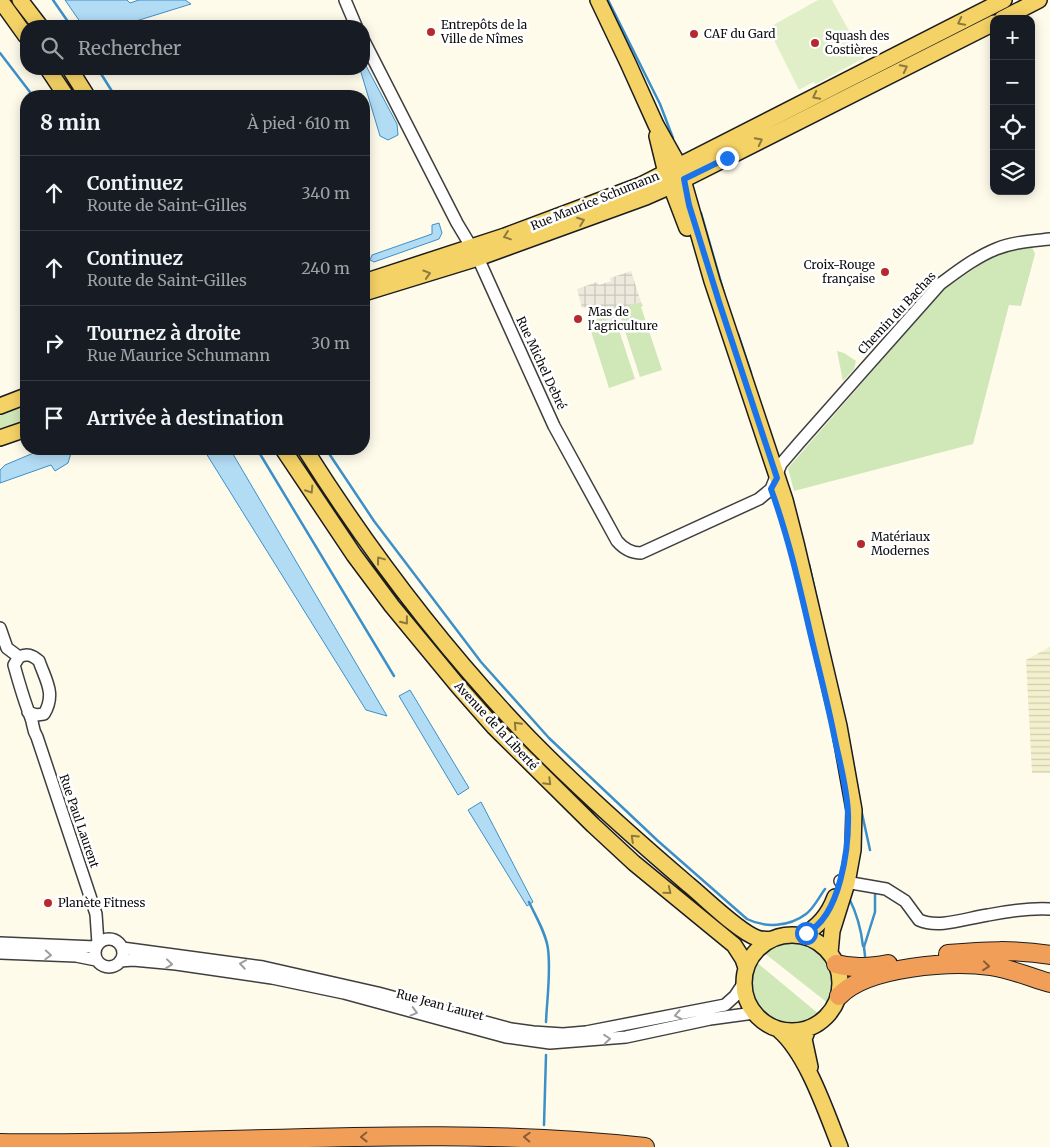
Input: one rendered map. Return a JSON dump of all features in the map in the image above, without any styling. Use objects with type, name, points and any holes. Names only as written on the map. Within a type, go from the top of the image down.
[{"type":"highway","points":[[833,959],[847,968],[980,951],[1019,951],[1050,955]]},
{"type":"highway","points":[[839,996],[852,985],[896,970],[934,966],[972,964],[991,966],[1008,969],[1050,983]]},
{"type":"highway","points":[[0,1143],[105,1143],[467,1136],[575,1140],[645,1147]]},
{"type":"main road","points":[[0,0],[20,28]]},
{"type":"main road","points":[[20,0],[35,20]]},
{"type":"main road","points":[[598,0],[656,125],[675,176],[695,250],[796,543],[832,697],[852,799],[853,850],[832,931],[833,959],[840,983],[839,996],[834,1007],[820,1023],[808,1029],[794,1032],[779,1030]]},
{"type":"main road","name":"Rue Maurice Schumann","points":[[675,176],[1004,0]]},
{"type":"main road","points":[[1010,15],[1039,0]]},
{"type":"main road","name":"Rue Maurice Schumann","points":[[370,280],[543,236],[675,176],[990,25]]},
{"type":"main road","points":[[52,75],[62,90]]},
{"type":"main road","points":[[74,75],[84,90]]},
{"type":"main road","points":[[675,176],[689,205],[766,444],[774,483]]},
{"type":"main road","name":"Rue Maurice Schumann","points":[[370,291],[475,253]]},
{"type":"main road","points":[[0,406],[20,398]]},
{"type":"main road","points":[[0,438],[20,431]]},
{"type":"main road","name":"Avenue de la Liberté","points":[[287,455],[376,584],[424,646],[494,727],[550,784],[614,844],[734,945],[743,959],[746,968]]},
{"type":"main road","name":"Avenue de la Liberté","points":[[309,455],[370,546],[416,608],[466,668],[530,739],[643,846],[739,927],[758,938],[772,939]]},
{"type":"main road","points":[[801,936],[812,931],[826,913],[844,882]]},
{"type":"main road","points":[[833,959],[815,941],[801,936],[790,935],[772,939],[757,950],[746,968],[744,984],[746,1000],[754,1013],[762,1022],[779,1030],[788,1038],[812,1078],[840,1147]]},
{"type":"main road","points":[[808,1029],[804,1039],[812,1078]]},
{"type":"main road","points":[[831,1126],[854,1147]]},
{"type":"street","points":[[345,0],[353,20]]},
{"type":"street","name":"Rue Michel Debré","points":[[370,53],[457,223],[475,253],[554,426],[622,547],[636,553],[641,553],[759,499],[774,483]]},
{"type":"street","name":"Chemin du Bachas","points":[[774,483],[781,464],[940,284],[967,264],[996,249],[1025,242],[1050,239]]},
{"type":"street","points":[[766,444],[779,452],[793,450]]},
{"type":"street","points":[[0,628],[7,648],[19,657],[25,654],[39,661],[51,695],[50,705],[44,714],[36,737]]},
{"type":"street","name":"Rue Paul Laurent","points":[[19,657],[14,665],[32,721],[32,730],[96,914],[111,939]]},
{"type":"street","points":[[28,712],[36,715],[44,714]]},
{"type":"street","points":[[844,882],[886,889],[905,901],[919,920],[935,924],[990,914],[1050,909]]},
{"type":"street","name":"Rue Paul Laurent","points":[[96,914],[97,945]]},
{"type":"street","points":[[0,953],[76,956],[96,960],[103,966],[108,967],[120,961],[123,952],[122,948],[118,942],[111,939],[104,940],[97,945],[95,951],[96,960]]},
{"type":"street","points":[[0,942],[97,945]]},
{"type":"street","name":"Rue Jean Lauret","points":[[122,948],[263,967],[378,993],[512,1029],[563,1034],[633,1024],[725,1005],[744,984]]},
{"type":"street","name":"Rue Jean Lauret","points":[[120,961],[133,960],[176,964],[272,978],[344,993],[506,1038],[550,1043],[626,1037],[710,1019],[754,1013]]},
{"type":"shaded area","points":[[631,271],[641,302],[627,306],[626,314],[616,321],[606,319],[602,314],[595,317],[594,322],[591,322],[586,307],[582,308],[577,289],[597,282],[599,285],[611,281],[610,278]]},
{"type":"shaded area","points":[[1050,647],[1050,773],[1032,773],[1026,660]]},
{"type":"green space","name":"Squash des Costières","points":[[818,0],[832,0],[864,58],[816,84],[813,82],[799,90],[768,28]]},
{"type":"green space","points":[[1020,247],[1032,247],[1035,254],[1021,306],[1009,305],[973,444],[794,491],[788,468],[943,290],[1000,253]]},
{"type":"green space","points":[[641,302],[662,370],[640,377],[621,319],[626,314],[627,306]]},
{"type":"green space","points":[[603,314],[606,319],[616,321],[635,379],[609,388],[589,325],[594,321],[594,317]]},
{"type":"green space","points":[[837,351],[856,361],[854,369],[843,381]]},
{"type":"green space","points":[[20,403],[20,424],[0,432],[0,410]]},
{"type":"green space","points":[[792,941],[814,949],[828,962],[832,971],[833,981],[829,1004],[763,952],[777,943]]},
{"type":"green space","points":[[755,961],[820,1015],[804,1022],[789,1025],[776,1022],[765,1016],[756,1006],[751,993],[751,978]]},
{"type":"water","points":[[65,0],[127,0],[130,3],[139,0],[185,0],[191,4],[139,20],[79,20]]},
{"type":"water","points":[[370,73],[397,124],[398,135],[388,140],[380,136],[370,102],[370,90],[366,90],[362,75],[370,75]]},
{"type":"water","points":[[439,223],[442,233],[439,239],[374,262],[370,260],[372,255],[432,234],[432,225]]},
{"type":"water","points":[[29,455],[70,455],[68,463],[55,471],[51,465],[0,483],[0,470],[5,465]]},
{"type":"water","points":[[207,455],[234,455],[387,716],[366,710]]},
{"type":"water","points":[[410,690],[469,788],[458,795],[399,696]]},
{"type":"water","points":[[481,802],[533,902],[527,906],[468,810]]},
{"type":"waterway","points":[[53,0],[67,20]]},
{"type":"waterway","points":[[608,0],[660,104],[673,138]]},
{"type":"waterway","points":[[0,53],[28,90]]},
{"type":"waterway","points":[[102,75],[111,90]]},
{"type":"waterway","points":[[701,213],[724,293]]},
{"type":"waterway","points":[[738,334],[751,373]]},
{"type":"waterway","points":[[261,455],[394,676]]},
{"type":"waterway","points":[[330,455],[374,521],[481,662],[549,738],[658,841],[747,919],[754,922],[769,925],[792,922],[812,909],[825,889]]},
{"type":"waterway","points":[[809,564],[818,605]]},
{"type":"waterway","points":[[848,735],[860,803]]},
{"type":"waterway","points":[[861,809],[870,850]]},
{"type":"waterway","points":[[865,956],[864,947],[875,912],[875,893]]},
{"type":"waterway","points":[[849,898],[858,921],[863,946]]},
{"type":"waterway","points":[[529,902],[543,931],[548,949],[549,976],[546,1022]]},
{"type":"waterway","points":[[544,1125],[546,1055]]},
{"type":"place","name":"Entrepôts de la Ville de Nîmes","points":[[431,32]]},
{"type":"place","name":"CAF du Gard","points":[[694,34]]},
{"type":"place","name":"Squash des Costières","points":[[815,43]]},
{"type":"place","name":"Croix-Rouge française","points":[[885,272]]},
{"type":"place","name":"Mas de l'agriculture","points":[[578,319]]},
{"type":"place","name":"Matériaux Modernes","points":[[861,544]]},
{"type":"place","name":"Planète Fitness","points":[[48,903]]},
{"type":"route","points":[[727,158],[684,179],[689,205],[720,305],[777,478],[771,489],[791,553],[828,706],[848,811],[845,854],[834,900],[818,924],[812,931],[806,933]]}]
